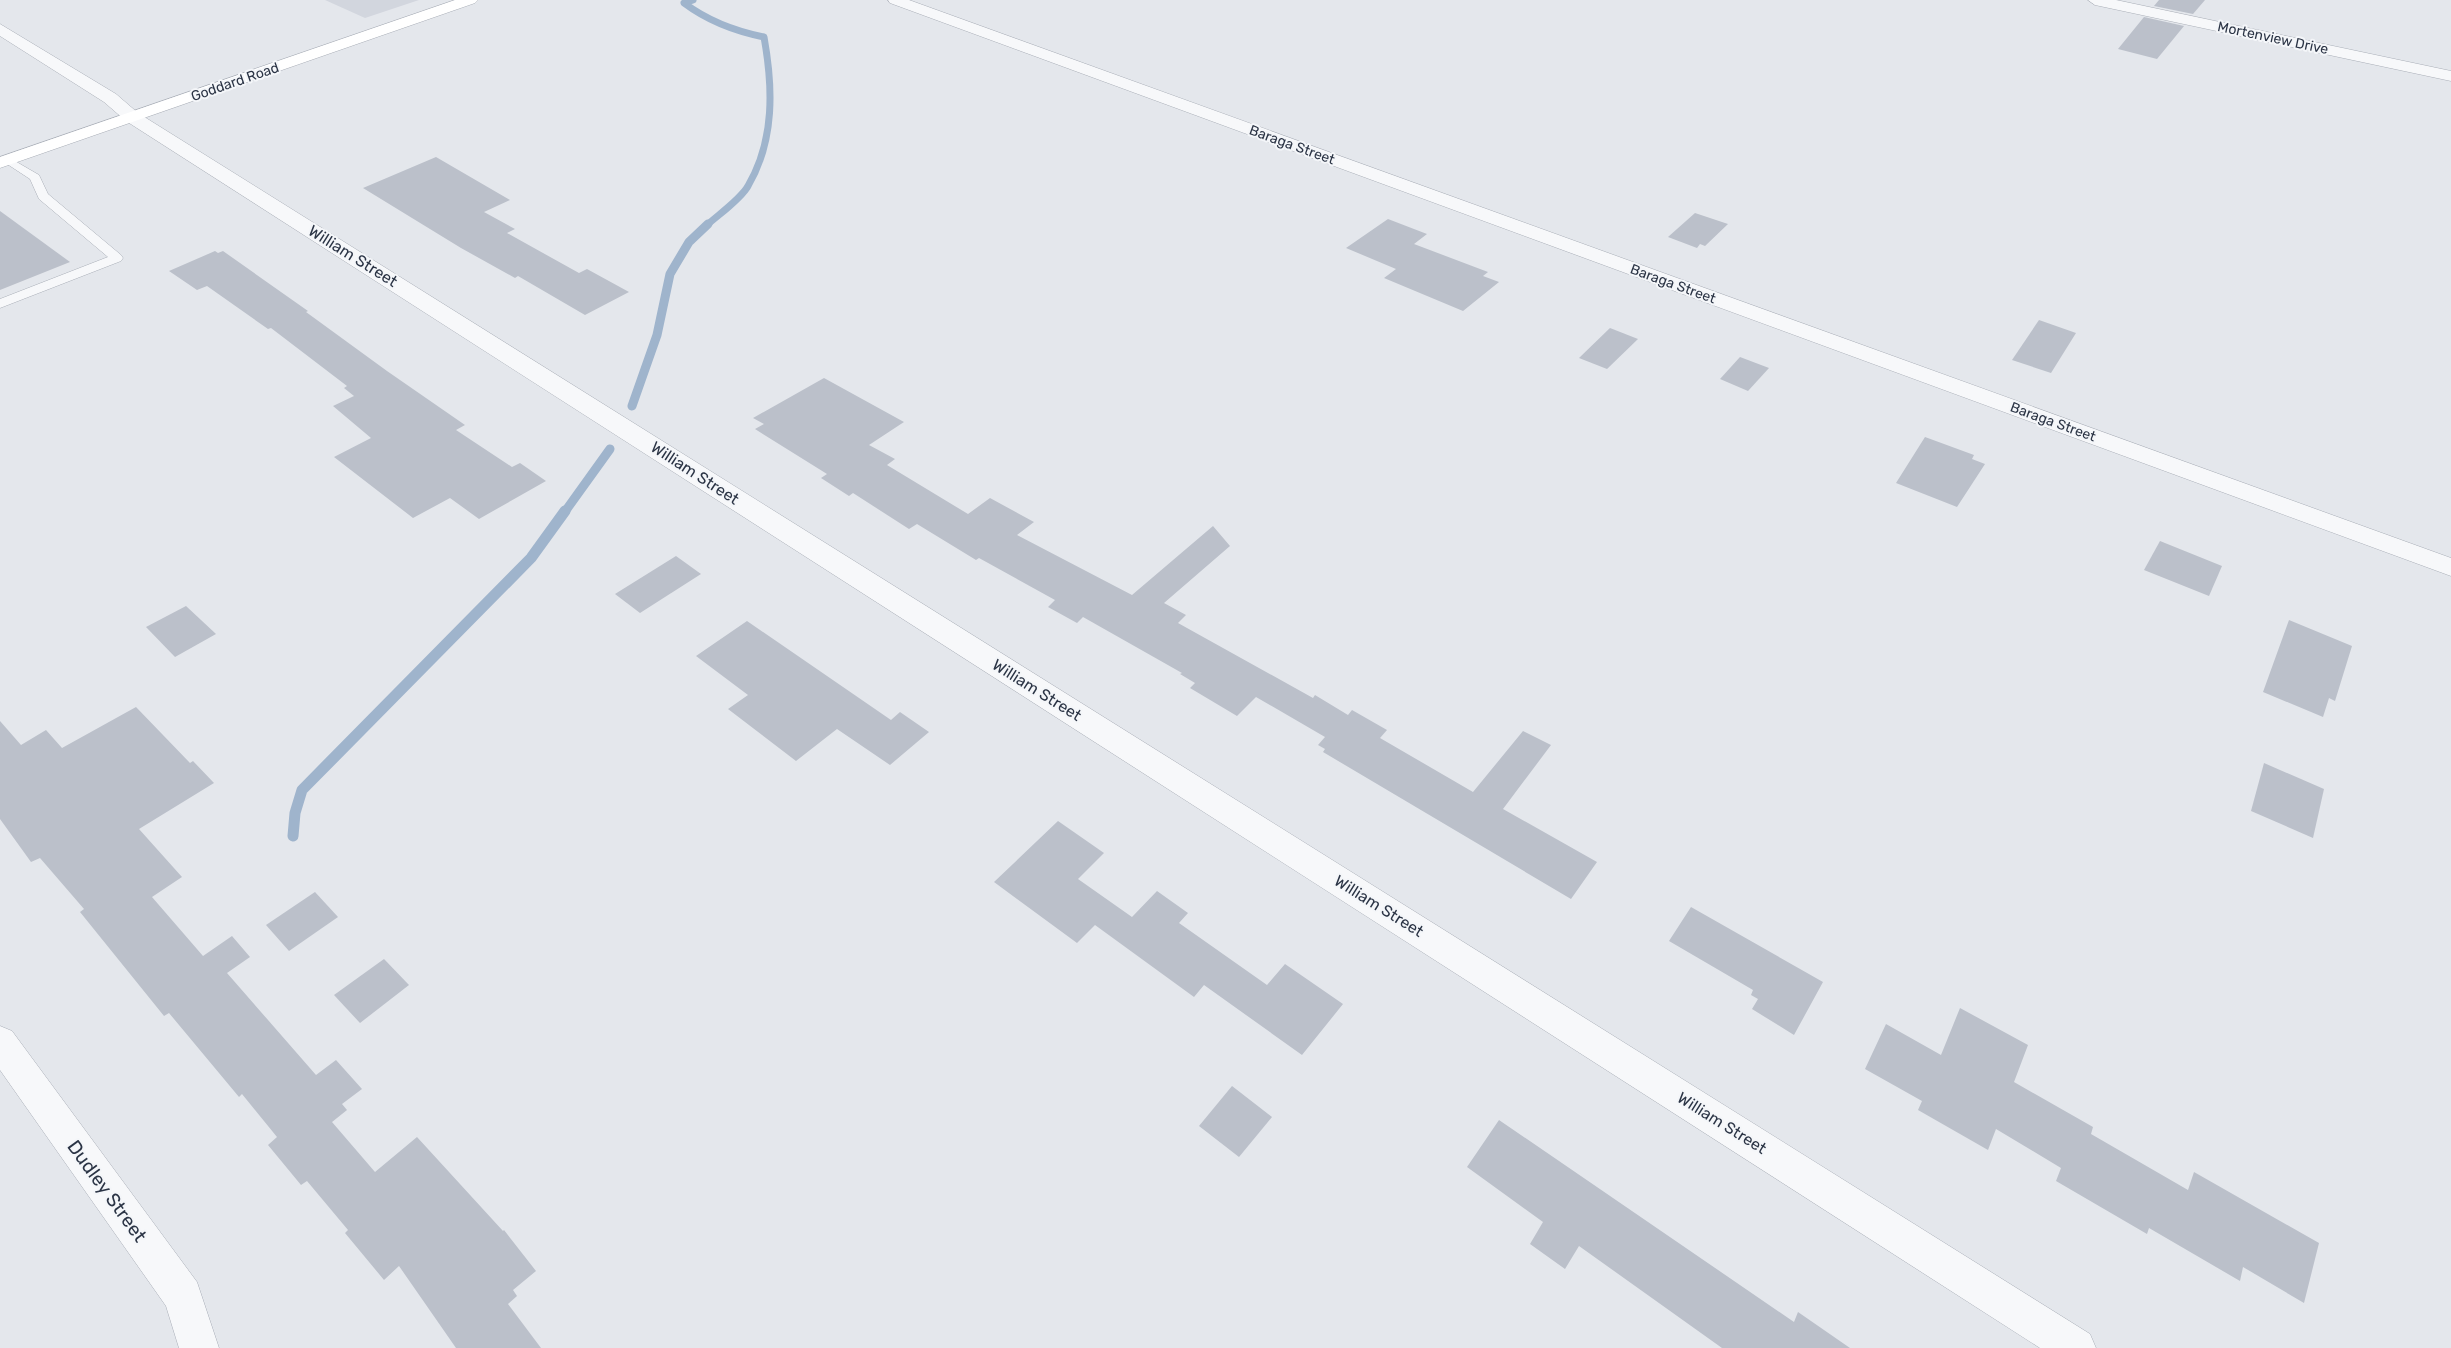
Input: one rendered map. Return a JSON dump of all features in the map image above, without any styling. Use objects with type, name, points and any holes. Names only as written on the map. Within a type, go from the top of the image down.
[{"type":"main road","name":"Goddard Road","points":[[4,162],[470,0]]},
{"type":"street","name":"Baraga Street","points":[[895,0],[2451,567]]},
{"type":"street","name":"Mortenview Drive","points":[[2095,0],[2451,76]]},
{"type":"street","name":"William Street","points":[[0,29],[110,98],[132,117],[2076,1348]]},
{"type":"street","name":"Dudley Street","points":[[0,1042],[183,1296],[199,1348]]},
{"type":"lane","points":[[0,304],[117,258],[43,196],[35,177],[4,162]]},
{"type":"shaded area","points":[[325,0],[419,0],[365,18]]},
{"type":"building","points":[[2159,0],[2205,0],[2193,14],[2154,6]]},
{"type":"building","points":[[2144,17],[2184,26],[2157,59],[2118,49]]},
{"type":"building","points":[[436,157],[510,200],[484,212],[515,229],[507,233],[579,273],[587,269],[629,292],[585,315],[518,276],[515,278],[461,248],[363,188]]},
{"type":"building","points":[[0,211],[70,262],[0,290]]},
{"type":"building","points":[[1695,213],[1728,224],[1705,246],[1700,244],[1697,248],[1668,237]]},
{"type":"building","points":[[1388,219],[1427,234],[1414,244],[1488,272],[1483,276],[1499,282],[1463,311],[1384,278],[1396,269],[1346,248]]},
{"type":"building","points":[[215,251],[218,253],[223,251],[308,311],[306,312],[387,371],[465,425],[456,430],[512,467],[520,463],[546,481],[479,519],[450,498],[413,518],[334,457],[371,438],[333,406],[354,396],[344,388],[347,386],[271,328],[268,329],[207,286],[197,290],[169,271]]},
{"type":"building","points":[[2039,320],[2076,333],[2051,373],[2012,360]]},
{"type":"building","points":[[1610,328],[1638,339],[1607,369],[1579,358]]},
{"type":"building","points":[[1740,357],[1769,368],[1748,391],[1720,379]]},
{"type":"building","points":[[824,378],[904,422],[869,445],[895,459],[887,465],[968,514],[990,498],[1034,522],[1017,535],[1132,595],[1213,526],[1230,546],[1164,603],[1186,615],[1178,623],[1313,698],[1315,695],[1348,715],[1352,710],[1387,730],[1380,738],[1473,792],[1523,731],[1551,745],[1503,809],[1597,862],[1571,899],[1323,752],[1325,749],[1318,745],[1325,737],[1256,697],[1237,716],[1190,688],[1195,683],[1180,674],[1182,673],[1083,617],[1077,623],[1048,607],[1055,600],[979,558],[976,560],[917,524],[909,529],[853,493],[849,496],[821,478],[827,474],[755,429],[764,424],[753,418]]},
{"type":"building","points":[[1925,437],[1974,455],[1972,459],[1985,464],[1957,507],[1896,483]]},
{"type":"building","points":[[2160,541],[2222,566],[2209,596],[2144,570]]},
{"type":"building","points":[[676,556],[701,574],[640,613],[615,594]]},
{"type":"building","points":[[186,606],[216,634],[175,657],[146,627]]},
{"type":"building","points":[[2289,620],[2352,646],[2335,701],[2329,698],[2323,717],[2263,692]]},
{"type":"building","points":[[747,621],[891,720],[900,712],[929,732],[890,765],[837,729],[796,761],[728,709],[748,695],[696,656]]},
{"type":"building","points":[[136,707],[190,763],[193,761],[214,783],[139,829],[182,877],[152,897],[203,956],[232,936],[250,957],[227,973],[316,1075],[336,1060],[362,1089],[342,1104],[347,1110],[332,1122],[375,1172],[417,1137],[504,1230],[536,1271],[513,1290],[517,1296],[508,1304],[541,1348],[456,1348],[399,1266],[384,1280],[345,1233],[348,1230],[307,1181],[301,1185],[268,1145],[277,1137],[242,1094],[239,1097],[169,1013],[164,1016],[80,912],[84,909],[40,858],[31,862],[0,819],[0,721],[21,745],[46,730],[62,748]]},
{"type":"building","points":[[2264,763],[2324,789],[2313,838],[2251,811]]},
{"type":"building","points":[[1058,821],[1104,853],[1078,879],[1132,917],[1157,891],[1188,913],[1179,923],[1267,985],[1285,964],[1343,1004],[1302,1055],[1204,985],[1194,997],[1095,925],[1077,943],[994,882]]},
{"type":"building","points":[[315,892],[338,917],[289,951],[266,925]]},
{"type":"building","points":[[1691,907],[1823,982],[1794,1035],[1752,1009],[1758,999],[1751,995],[1753,990],[1669,941]]},
{"type":"building","points":[[384,959],[409,985],[360,1023],[334,995]]},
{"type":"building","points":[[1960,1008],[2028,1045],[2014,1082],[2093,1127],[2091,1134],[2188,1190],[2194,1172],[2319,1243],[2304,1303],[2243,1267],[2240,1281],[2149,1228],[2147,1234],[2056,1181],[2061,1168],[1996,1129],[1988,1150],[1918,1110],[1922,1101],[1865,1069],[1886,1024],[1941,1055]]},
{"type":"building","points":[[1232,1086],[1272,1117],[1239,1157],[1199,1126]]},
{"type":"building","points":[[1499,1120],[1794,1322],[1798,1312],[1850,1348],[1722,1348],[1579,1246],[1565,1269],[1530,1244],[1543,1222],[1467,1167]]},
{"type":"waterway","points":[[693,0],[684,3],[702,15],[722,24],[742,32],[764,37],[769,75],[770,94],[767,132],[757,168],[745,191],[707,225]]},
{"type":"waterway","points":[[632,406],[657,335],[670,274],[689,242],[708,224]]},
{"type":"waterway","points":[[564,513],[610,449]]},
{"type":"waterway","points":[[293,836],[295,813],[302,790],[531,558],[565,511]]}]
